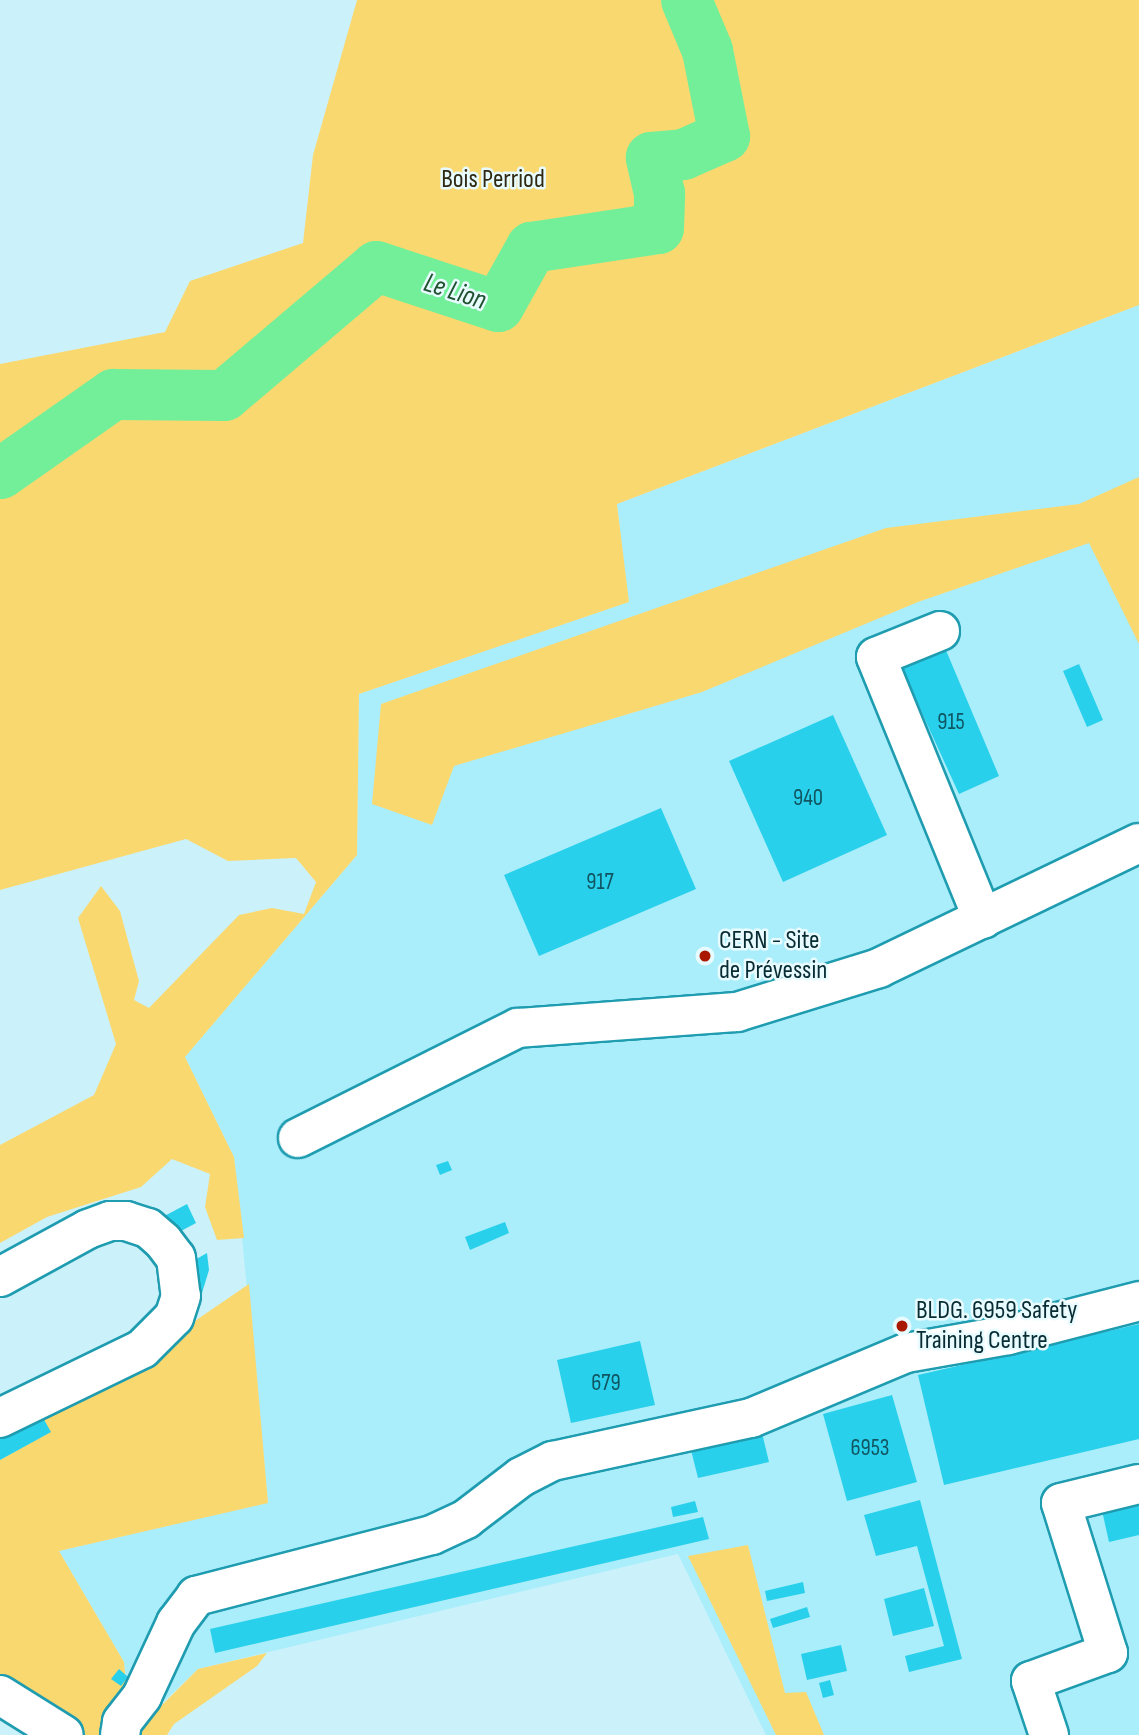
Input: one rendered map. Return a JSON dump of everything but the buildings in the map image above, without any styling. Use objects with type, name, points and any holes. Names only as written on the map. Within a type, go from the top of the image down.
[{"type":"street","points":[[940,631],[876,657],[983,919]]},
{"type":"street","points":[[298,1138],[518,1028],[737,1012],[879,968],[1139,843]]},
{"type":"street","points":[[0,1277],[88,1229],[126,1221],[148,1228],[176,1258],[181,1296],[174,1317],[142,1349],[0,1418]]},
{"type":"street","points":[[120,1735],[122,1722],[142,1696],[176,1623],[196,1596],[432,1535],[466,1520],[521,1477],[553,1461],[751,1418],[906,1353],[1008,1335],[1139,1301]]},
{"type":"street","points":[[897,1331],[1008,1335]]},
{"type":"street","points":[[1049,1735],[1031,1681],[1108,1653],[1061,1503],[1139,1484]]},
{"type":"street","points":[[0,1695],[64,1735]]},
{"type":"shaded area","name":"CERN - Site de Prévessin","points":[[1139,305],[1139,1735],[766,1735],[678,1554],[198,1669],[157,1708],[126,1683],[124,1662],[59,1551],[268,1502],[234,1157],[185,1057],[357,855],[359,694],[628,602],[617,504]]},
{"type":"green space","name":"Bois Perriod","points":[[357,0],[1139,0],[1139,305],[617,504],[629,602],[359,694],[357,855],[185,1057],[234,1157],[244,1238],[217,1240],[205,1207],[210,1174],[172,1159],[141,1187],[47,1217],[0,1243],[0,1145],[94,1095],[116,1044],[78,918],[101,886],[120,911],[139,981],[134,1000],[149,1008],[239,915],[272,908],[304,914],[316,882],[296,858],[228,861],[186,839],[0,890],[0,364],[165,332],[190,281],[303,243],[313,155]]},
{"type":"green space","points":[[1139,477],[1139,644],[1089,543],[918,602],[702,692],[454,766],[432,825],[372,804],[381,704],[886,528],[1079,504]]},
{"type":"green space","points":[[249,1284],[268,1503],[59,1551],[124,1662],[126,1683],[100,1729],[101,1735],[77,1735],[0,1681],[0,1460],[50,1432],[37,1407],[145,1355]]},
{"type":"green space","points":[[748,1545],[785,1693],[806,1692],[824,1735],[776,1735],[688,1556]]},
{"type":"green space","points":[[267,1653],[257,1666],[174,1724],[167,1735],[140,1735],[141,1726],[198,1669]]},
{"type":"waterway","name":"Le Lion","points":[[0,473],[113,394],[224,395],[376,266],[498,306],[531,247],[658,228],[659,193],[651,157],[683,154],[724,136],[707,50],[686,0]]},
{"type":"place","name":"CERN - Site de Prévessin","points":[[705,956]]},
{"type":"place","name":"BLDG. 6959 Safety Training Centre","points":[[902,1326]]}]
